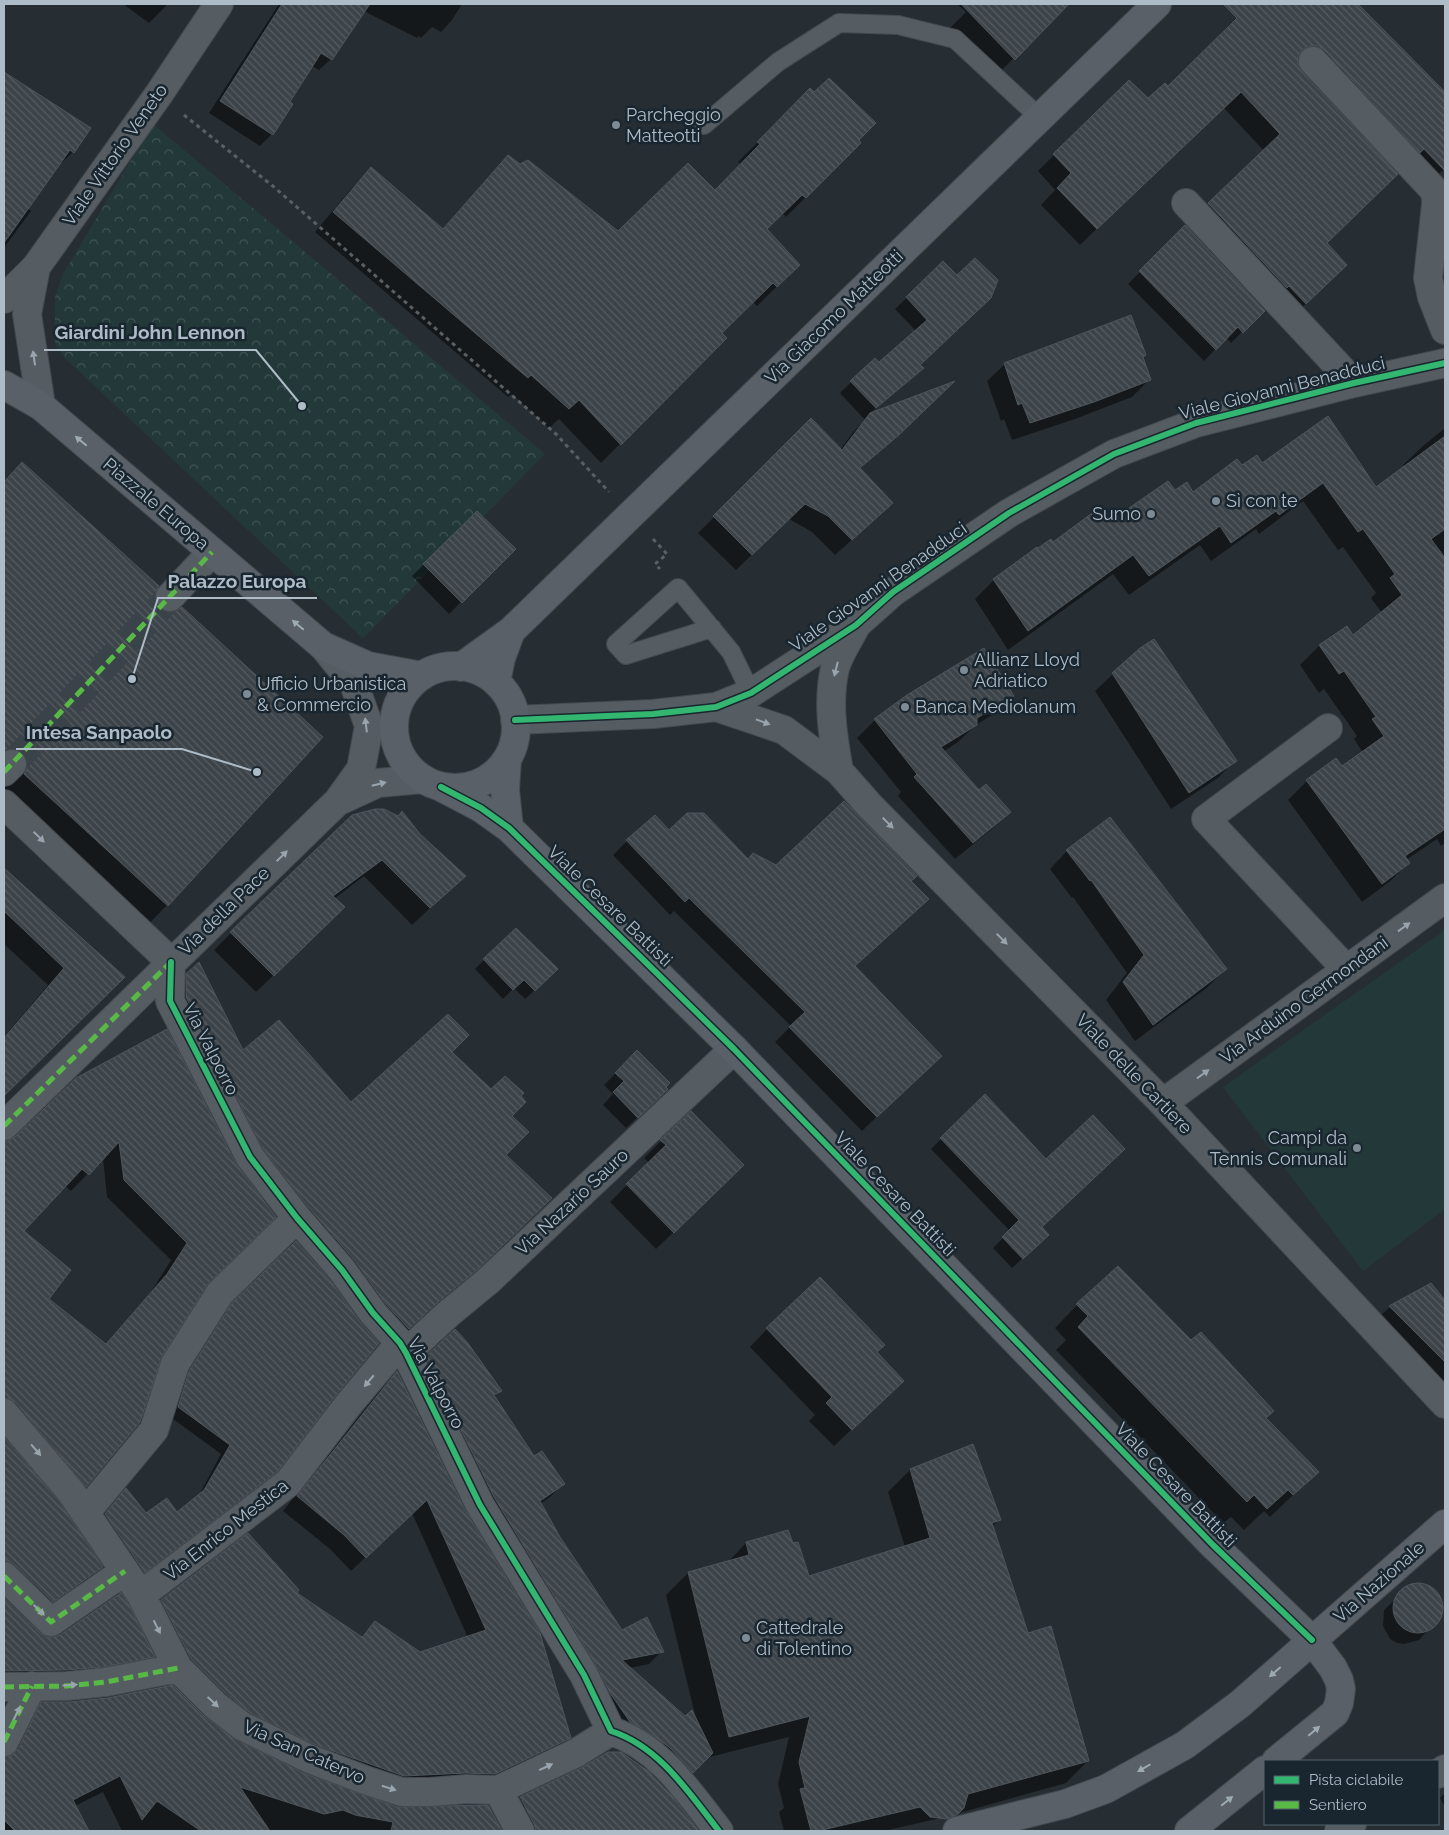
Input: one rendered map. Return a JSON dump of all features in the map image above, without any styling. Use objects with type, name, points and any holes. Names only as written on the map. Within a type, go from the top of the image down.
[{"type":"street","name":"Viale Vittorio Veneto","points":[[4,299],[36,266],[159,94],[219,4]]},
{"type":"street","name":"Via Giacomo Matteotti","points":[[461,667],[511,631],[1157,4]]},
{"type":"street","points":[[1313,61],[1433,189],[1436,196],[1436,205],[1428,278],[1432,297],[1445,330]]},
{"type":"street","points":[[1186,203],[1354,383]]},
{"type":"street","points":[[36,266],[27,314],[41,406]]},
{"type":"street","name":"Viale Giovanni Benadduci","points":[[515,720],[653,714],[716,707],[751,693],[856,625],[893,592],[1009,513],[1114,454],[1196,422],[1354,383],[1445,363]]},
{"type":"street","name":"Piazzale Europa","points":[[8,393],[41,406],[323,646],[368,666],[422,676]]},
{"type":"street","points":[[170,596],[212,552]]},
{"type":"street","points":[[839,771],[833,737],[831,701],[836,666],[856,625]]},
{"type":"street","name":"Via Giacomo Matteotti","points":[[496,682],[501,658],[511,631]]},
{"type":"street","name":"Via della Pace","points":[[4,1126],[338,801],[361,769],[368,726],[354,684],[323,646]]},
{"type":"street","points":[[507,760],[494,773],[478,783],[460,788],[432,783],[408,766],[397,748],[394,728],[396,708],[406,690],[422,676],[440,668],[461,667],[480,672],[496,682],[508,696],[514,713],[516,732],[507,760],[505,790],[509,828]]},
{"type":"street","name":"Viale delle Cartiere","points":[[716,707],[784,730],[839,771],[870,805],[1163,1103],[1445,1404]]},
{"type":"street","points":[[1328,728],[1206,819],[1346,969]]},
{"type":"street","name":"Via della Pace","points":[[338,801],[378,783],[432,783]]},
{"type":"street","name":"Viale Cesare Battisti","points":[[432,783],[481,808],[509,828],[734,1049],[1213,1545],[1312,1640],[1333,1668],[1339,1680],[1341,1689],[1339,1703],[1335,1713],[1277,1760]]},
{"type":"street","points":[[4,804],[171,962]]},
{"type":"street","name":"Via Arduino Germondani","points":[[1163,1103],[1445,898]]},
{"type":"street","name":"Via Valporro","points":[[171,962],[170,1001],[250,1157],[297,1218],[342,1270],[373,1313],[403,1348],[480,1505],[584,1675],[611,1731]]},
{"type":"street","name":"Via Nazario Sauro","points":[[403,1348],[488,1281],[734,1049]]},
{"type":"street","points":[[85,1513],[154,1430],[175,1364],[220,1293],[297,1218]]},
{"type":"street","name":"Via Enrico Mestica","points":[[141,1595],[288,1483],[348,1406],[403,1348]]},
{"type":"street","name":"Via San Catervo","points":[[4,1414],[71,1492],[141,1595],[178,1668],[215,1705],[242,1726],[310,1759],[402,1792],[498,1790],[576,1753],[611,1731]]},
{"type":"street","name":"Via Nazionale","points":[[957,1831],[1065,1804],[1106,1789],[1185,1745],[1240,1704],[1445,1524]]},
{"type":"street","points":[[4,1576],[51,1622],[125,1571]]},
{"type":"street","points":[[4,1687],[66,1686],[106,1682],[178,1668]]},
{"type":"street","points":[[4,1742],[32,1686]]},
{"type":"street","points":[[611,1731],[626,1736],[648,1750],[680,1780],[719,1831]]},
{"type":"street","points":[[1189,1831],[1264,1771]]},
{"type":"street","points":[[498,1790],[520,1831]]},
{"type":"street","points":[[1339,1831],[1350,1825]]},
{"type":"lane","points":[[704,125],[778,62],[839,23],[898,25],[955,39],[1040,118]]},
{"type":"lane","points":[[712,628],[626,655],[616,644],[678,588],[712,628],[731,652],[751,693]]},
{"type":"path","points":[[159,94],[274,186],[556,434],[631,515]]},
{"type":"path","points":[[651,537],[667,554],[655,564]]},
{"type":"green space","points":[[153,124],[545,454],[363,638],[65,358],[55,344],[55,297],[63,274]]},
{"type":"green space","name":"Campi da Tennis Comunali","points":[[1445,930],[1445,1209],[1363,1271],[1223,1087]]},
{"type":"building","points":[[282,4],[370,4],[332,60],[321,53],[290,102],[293,104],[273,135],[220,101]]},
{"type":"building","points":[[961,4],[1069,4],[1015,60]]},
{"type":"building","points":[[1223,4],[1358,4],[1445,92],[1445,171],[1424,149],[1420,153],[1324,50],[1318,46],[1310,46],[1302,50],[1298,57],[1298,64],[1302,72],[1398,174],[1327,243],[1347,265],[1306,304],[1289,286],[1287,288],[1208,203],[1280,134],[1241,92],[1097,229],[1057,188],[1071,173],[1053,154],[1129,80],[1148,98],[1165,83],[1168,86],[1237,18]]},
{"type":"building","points":[[4,72],[91,128],[74,153],[70,150],[4,243]]},
{"type":"building","points":[[829,78],[876,123],[859,140],[861,143],[806,198],[802,195],[767,229],[800,265],[777,287],[773,283],[722,333],[727,338],[621,445],[579,400],[569,409],[531,375],[528,378],[333,212],[371,167],[443,229],[508,155],[520,164],[528,160],[618,231],[688,163],[715,190],[760,144],[757,142],[810,88],[814,92]]},
{"type":"building","points":[[1185,225],[1265,311],[1243,333],[1238,327],[1216,350],[1139,271]]},
{"type":"building","points":[[975,258],[998,280],[991,298],[920,365],[924,368],[876,408],[850,381],[875,358],[879,362],[927,320],[906,297],[943,261],[957,275]]},
{"type":"building","points":[[1131,315],[1146,355],[1143,357],[1151,380],[1094,402],[1030,423],[1022,403],[1018,405],[1004,363]]},
{"type":"building","points":[[955,381],[900,434],[860,468],[893,503],[852,540],[828,516],[805,504],[752,555],[713,516],[811,418],[842,450],[870,413]]},
{"type":"building","points":[[1328,416],[1376,487],[1445,436],[1445,529],[1431,539],[1445,558],[1445,829],[1405,856],[1410,863],[1382,884],[1306,780],[1336,758],[1342,766],[1384,736],[1372,719],[1376,717],[1344,671],[1339,674],[1319,645],[1347,626],[1353,635],[1402,595],[1390,578],[1395,574],[1363,529],[1358,532],[1323,483],[1279,515],[1276,511],[1231,543],[1220,526],[1149,576],[1133,555],[1028,631],[993,579],[1037,547],[1051,539],[1053,542],[1099,508],[1109,522],[1168,481],[1175,490],[1187,482],[1193,492],[1237,459],[1242,465],[1257,455],[1262,463]]},
{"type":"building","points":[[22,462],[159,586],[155,593],[155,601],[160,609],[174,612],[182,607],[323,737],[168,906],[24,774],[27,768],[27,760],[23,753],[16,749],[4,751],[4,482]]},
{"type":"building","points":[[477,511],[516,549],[462,603],[423,564]]},
{"type":"building","points":[[1154,639],[1237,761],[1189,793],[1112,673],[1140,648]]},
{"type":"building","points":[[984,648],[1014,696],[977,718],[977,725],[941,747],[979,790],[986,784],[1011,812],[973,843],[914,777],[917,774],[874,719],[907,695]]},
{"type":"building","points":[[844,801],[917,876],[911,881],[929,899],[855,966],[942,1056],[877,1117],[789,1027],[805,1012],[689,898],[685,902],[626,840],[655,815],[669,830],[687,813],[704,813],[748,859],[753,853],[776,865]]},
{"type":"building","points":[[375,809],[384,809],[398,816],[402,811],[420,834],[466,876],[430,908],[382,860],[333,896],[345,907],[274,976],[230,932],[352,815]]},
{"type":"building","points":[[1110,817],[1227,969],[1153,1025],[1123,982],[1144,955],[1091,880],[1066,850]]},
{"type":"building","points":[[4,868],[125,977],[4,1096],[4,1038],[64,968],[4,911]]},
{"type":"building","points":[[516,928],[558,969],[535,991],[524,980],[513,990],[483,959]]},
{"type":"building","points":[[199,962],[243,1050],[279,1020],[351,1102],[448,1014],[469,1035],[452,1052],[491,1089],[505,1076],[524,1093],[521,1096],[526,1102],[512,1116],[529,1132],[506,1155],[552,1198],[478,1269],[409,1329],[385,1303],[355,1261],[309,1208],[263,1149],[186,997],[186,974]]},
{"type":"building","points":[[167,1029],[236,1164],[276,1217],[207,1285],[162,1356],[140,1422],[86,1487],[16,1403],[4,1398],[4,1141],[15,1137],[76,1078]],"holes":[[[119,1142],[124,1180],[187,1243],[167,1274],[106,1344],[49,1299],[71,1270],[24,1231],[82,1169],[89,1175]]]},
{"type":"building","points":[[637,1050],[670,1083],[666,1087],[668,1089],[638,1118],[613,1092],[624,1081],[615,1073]]},
{"type":"building","points":[[985,1094],[1046,1159],[1093,1115],[1125,1149],[1042,1227],[1049,1235],[1023,1259],[1002,1237],[1019,1220],[940,1138]]},
{"type":"building","points":[[691,1111],[744,1165],[674,1233],[626,1184],[666,1145],[660,1140]]},
{"type":"building","points":[[296,1241],[330,1280],[360,1322],[379,1343],[277,1472],[145,1573],[105,1514],[126,1488],[146,1513],[167,1498],[177,1512],[204,1490],[230,1445],[178,1407],[189,1371],[232,1303]]},
{"type":"building","points":[[1118,1266],[1191,1340],[1201,1332],[1274,1411],[1266,1418],[1319,1472],[1293,1495],[1288,1490],[1267,1509],[1254,1495],[1247,1502],[1078,1327],[1088,1316],[1076,1304]]},
{"type":"building","points":[[820,1277],[885,1345],[877,1352],[904,1381],[852,1430],[826,1403],[832,1397],[766,1328]]},
{"type":"building","points":[[1431,1283],[1445,1300],[1445,1362],[1389,1306]]},
{"type":"building","points":[[455,1329],[467,1342],[502,1391],[494,1395],[534,1456],[542,1451],[565,1484],[540,1501],[560,1537],[622,1630],[647,1617],[664,1652],[622,1660],[685,1716],[692,1710],[713,1753],[693,1773],[669,1747],[630,1722],[610,1693],[597,1667],[494,1497],[425,1357]]},
{"type":"building","points":[[397,1371],[466,1512],[540,1633],[571,1738],[495,1774],[465,1773],[404,1776],[316,1745],[250,1713],[225,1693],[191,1659],[161,1600],[248,1533],[299,1590],[297,1593],[362,1637],[375,1621],[420,1652],[486,1630],[427,1500],[366,1558],[344,1535],[297,1496]]},
{"type":"building","points":[[4,1437],[59,1501],[103,1567],[53,1602],[15,1565],[4,1561]]},
{"type":"building","name":"Cattedrale di Tolentino","points":[[973,1444],[1001,1520],[992,1523],[1028,1633],[1051,1626],[1089,1761],[968,1794],[964,1808],[958,1814],[947,1819],[930,1817],[920,1807],[818,1831],[811,1831],[800,1789],[805,1788],[799,1762],[810,1716],[729,1737],[688,1572],[749,1555],[746,1542],[788,1530],[793,1543],[798,1542],[809,1576],[930,1538],[910,1469]]},
{"type":"building","points":[[1418,1583],[1436,1590],[1443,1608],[1436,1626],[1418,1633],[1400,1626],[1393,1608],[1400,1590]]},
{"type":"building","points":[[121,1593],[155,1657],[104,1667],[4,1671],[4,1598],[40,1633],[46,1637],[53,1637],[60,1635]]},
{"type":"building","points":[[173,1685],[204,1716],[233,1738],[303,1773],[397,1807],[488,1805],[502,1831],[391,1831],[393,1822],[355,1815],[343,1810],[324,1814],[240,1787],[270,1831],[201,1831],[157,1801],[142,1820],[120,1776],[73,1800],[89,1831],[15,1831],[4,1820],[4,1757],[12,1755],[18,1749],[41,1702],[69,1702],[108,1698]]},
{"type":"building","points":[[608,1752],[621,1752],[648,1771],[673,1797],[699,1831],[536,1831],[520,1797],[583,1767]]},
{"type":"tunnel","points":[[12,764],[170,597]]},
{"type":"marked path","points":[[4,772],[212,552]]},
{"type":"marked path","points":[[4,1126],[171,962]]},
{"type":"marked path","points":[[4,1576],[51,1622],[125,1571]]},
{"type":"marked path","points":[[4,1687],[67,1686],[106,1682],[178,1668]]},
{"type":"marked path","points":[[4,1742],[32,1686]]},
{"type":"cycle path","points":[[515,720],[653,714],[716,707],[751,693],[856,625],[893,592],[1009,513],[1114,454],[1196,423],[1354,383],[1445,363]]},
{"type":"cycle path","points":[[441,787],[481,808],[509,828],[734,1049],[1213,1545],[1312,1640]]},
{"type":"cycle path","points":[[171,962],[170,1001],[250,1157],[297,1218],[342,1270],[373,1313],[400,1343],[480,1505],[584,1675],[611,1731],[628,1738],[659,1760],[685,1787],[719,1831]]},
{"type":"place","name":"Parcheggio Matteotti","points":[[616,125]]},
{"type":"place","name":"Giardini John Lennon","points":[[302,406]]},
{"type":"place","name":"Sì con te","points":[[1216,501]]},
{"type":"place","name":"Sumo","points":[[1151,514]]},
{"type":"place","name":"Allianz Lloyd Adriatico","points":[[964,670]]},
{"type":"place","name":"Palazzo Europa","points":[[132,679]]},
{"type":"place","name":"Ufficio Urbanistica & Commercio","points":[[247,694]]},
{"type":"place","name":"Banca Mediolanum","points":[[905,707]]},
{"type":"place","name":"Intesa Sanpaolo","points":[[257,772]]},
{"type":"place","name":"Campi da Tennis Comunali","points":[[1357,1148]]},
{"type":"place","name":"Cattedrale di Tolentino","points":[[746,1638]]}]
